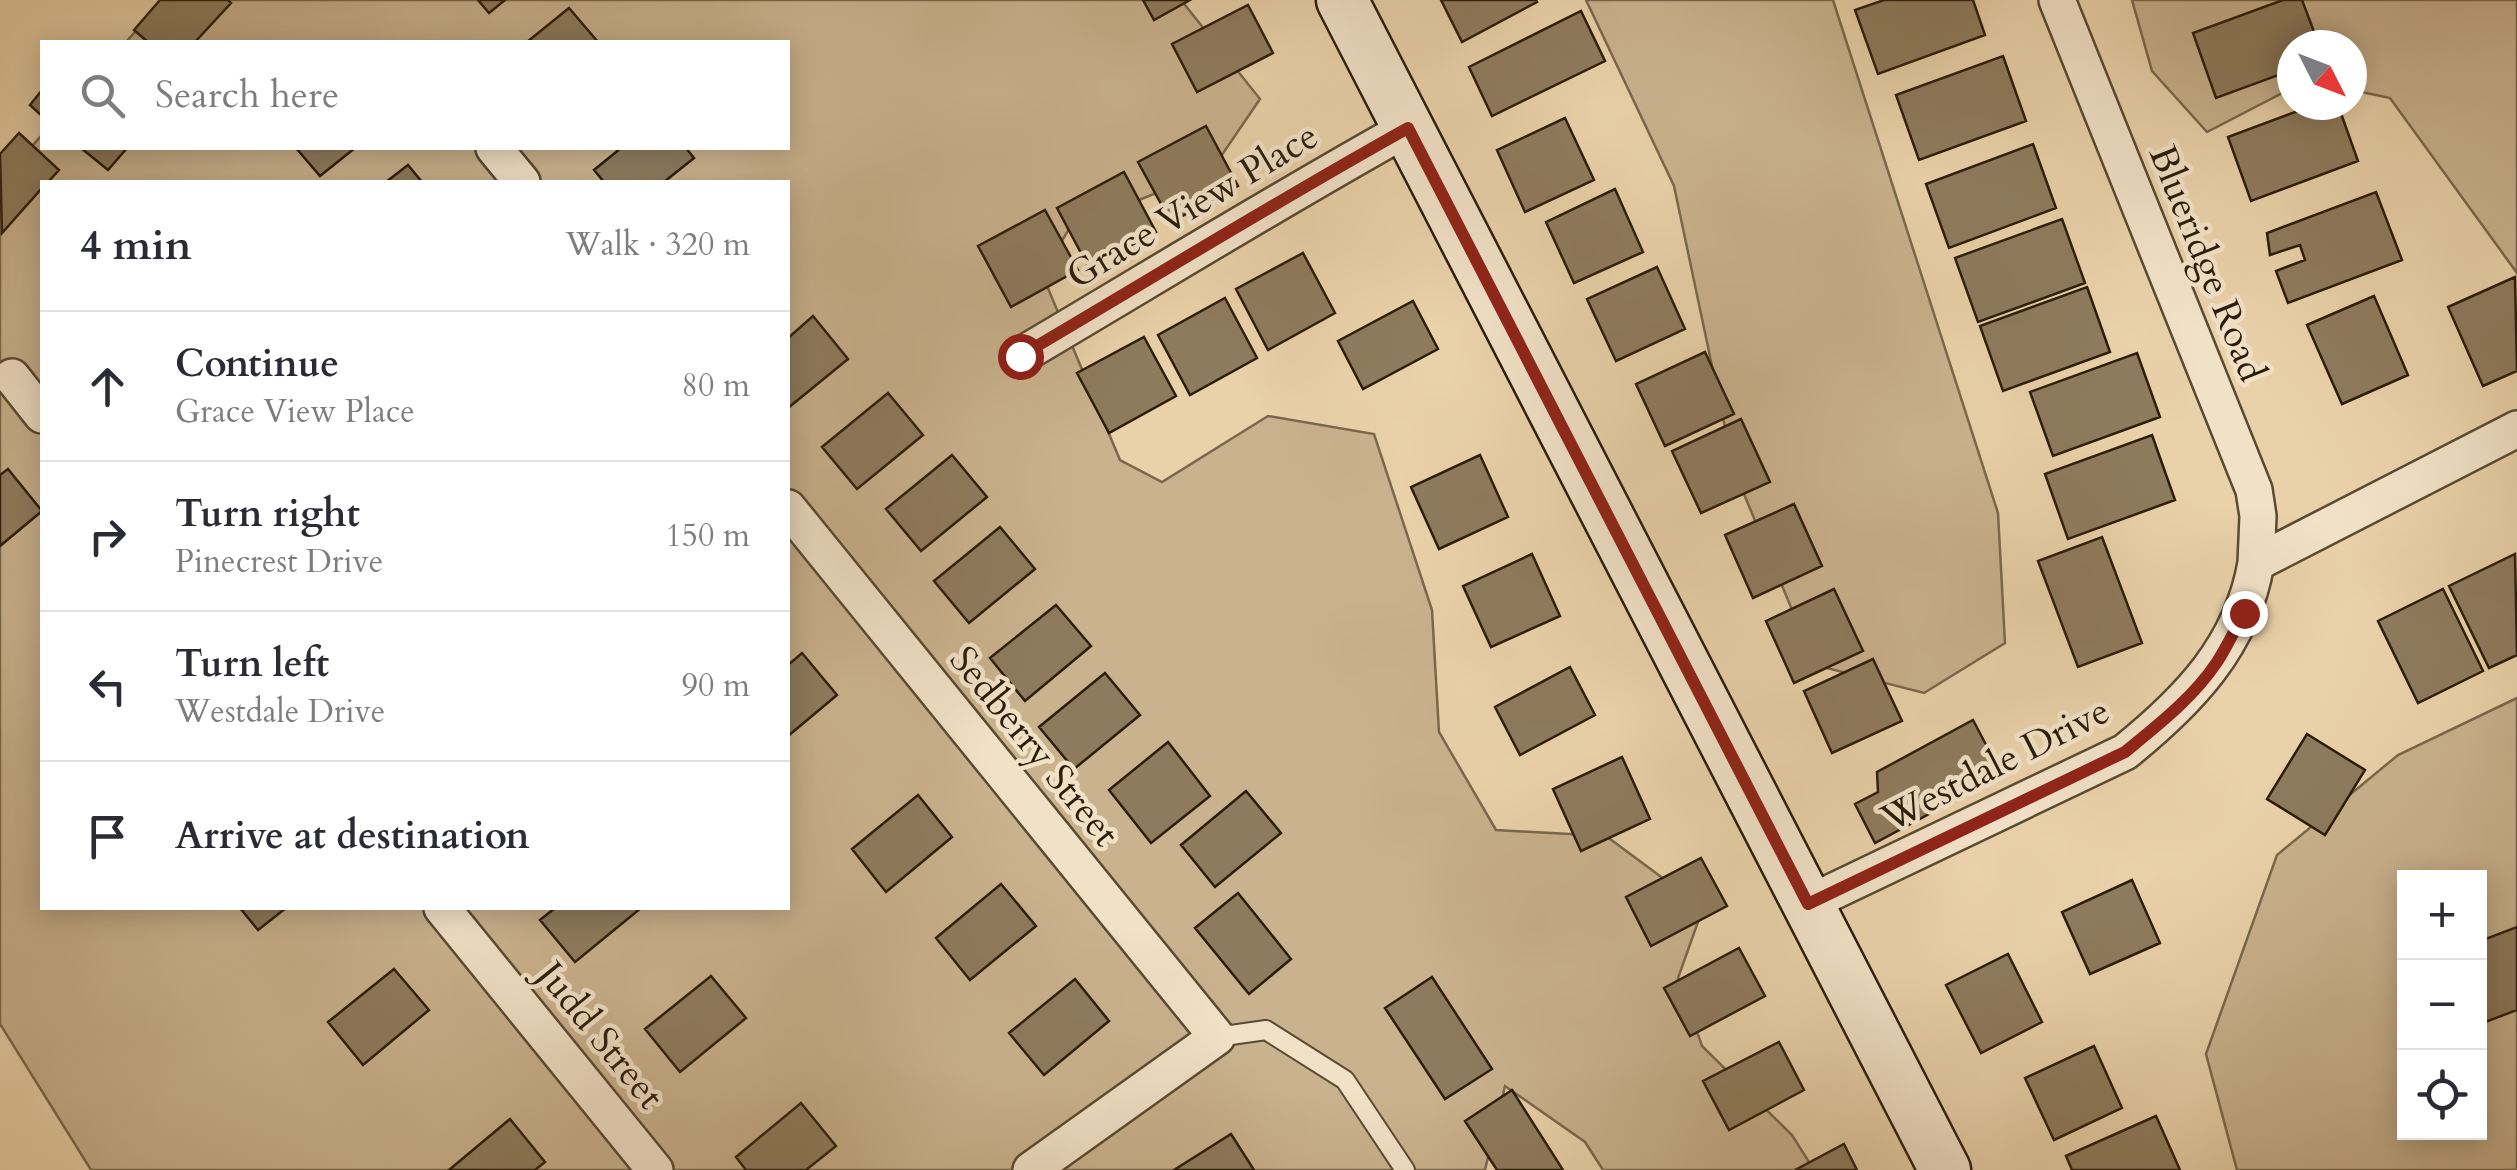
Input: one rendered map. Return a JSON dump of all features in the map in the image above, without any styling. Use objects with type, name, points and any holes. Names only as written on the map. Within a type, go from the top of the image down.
[{"type":"street","points":[[1342,0],[1946,1170]]},
{"type":"street","name":"Blueridge Road","points":[[2057,0],[2254,490],[2258,516],[2256,563]]},
{"type":"street","name":"Grace View Place","points":[[1020,356],[1245,224],[1284,196],[1408,128]]},
{"type":"street","points":[[496,150],[520,180]]},
{"type":"street","points":[[12,376],[40,411]]},
{"type":"street","points":[[2256,563],[2517,429]]},
{"type":"street","name":"Sedberry Street","points":[[790,510],[1218,1038]]},
{"type":"street","name":"Westdale Drive","points":[[1808,904],[2125,752],[2165,720],[2219,660],[2244,613],[2256,563]]},
{"type":"street","name":"Judd Street","points":[[444,910],[655,1170]]},
{"type":"street","points":[[1030,1170],[1218,1038]]},
{"type":"lane","points":[[1218,1038],[1266,1030],[1345,1080],[1405,1170]]},
{"type":"shaded area","points":[[164,0],[1181,0],[1260,99],[1211,171],[1139,200],[1075,219],[1042,274],[1120,460],[1162,482],[1268,416],[1374,434],[1432,610],[1439,732],[1496,830],[1606,836],[1703,908],[1678,978],[1702,1046],[1792,1135],[1814,1170],[1603,1170],[1585,1142],[1505,1086],[1485,1170],[91,1170],[0,1024],[0,182],[40,137],[40,150],[790,150],[790,40],[128,40]]},
{"type":"shaded area","points":[[1586,0],[1833,0],[1998,513],[2005,643],[1924,693],[1815,665],[1734,470],[1674,186]]},
{"type":"shaded area","points":[[2132,0],[2517,0],[2517,273],[2390,98],[2367,93],[2367,30],[2277,30],[2277,96],[2207,132],[2152,71]]},
{"type":"shaded area","points":[[2517,698],[2517,1170],[2237,1170],[2206,1054],[2277,855],[2398,755]]},
{"type":"building","points":[[160,0],[231,3],[197,40],[146,40],[134,30]]},
{"type":"building","points":[[478,0],[505,0],[489,13]]},
{"type":"building","points":[[1143,0],[1190,0],[1154,20]]},
{"type":"building","points":[[1441,0],[1536,0],[1537,2],[1462,42]]},
{"type":"building","points":[[1884,0],[1973,0],[1985,35],[1878,74],[1855,10]]},
{"type":"building","points":[[2283,0],[2302,0],[2313,30],[2277,30],[2277,76],[2216,98],[2193,33]]},
{"type":"building","points":[[1248,5],[1273,53],[1197,92],[1172,44]]},
{"type":"building","points":[[569,8],[596,40],[529,40]]},
{"type":"building","points":[[1581,11],[1605,61],[1492,116],[1469,67]]},
{"type":"building","points":[[2003,56],[2026,121],[1919,160],[1896,95]]},
{"type":"building","points":[[40,92],[40,114],[30,105]]},
{"type":"building","points":[[1565,118],[1594,180],[1525,212],[1497,150]]},
{"type":"building","points":[[2277,119],[2343,120],[2358,161],[2251,201],[2228,137]]},
{"type":"building","points":[[1206,126],[1238,186],[1171,222],[1138,162]]},
{"type":"building","points":[[19,133],[59,170],[50,180],[40,180],[40,190],[2,233],[0,154]]},
{"type":"building","points":[[2033,144],[2056,208],[1949,248],[1926,184]]},
{"type":"building","points":[[83,150],[125,150],[108,170]]},
{"type":"building","points":[[298,150],[352,150],[320,176]]},
{"type":"building","points":[[619,150],[688,150],[694,158],[666,180],[602,180],[594,170]]},
{"type":"building","points":[[408,165],[420,180],[389,180]]},
{"type":"building","points":[[1124,172],[1156,232],[1089,268],[1057,208]]},
{"type":"building","points":[[1615,189],[1643,252],[1574,283],[1546,222]]},
{"type":"building","points":[[2376,192],[2402,260],[2288,303],[2276,271],[2305,260],[2300,245],[2270,255],[2267,233]]},
{"type":"building","points":[[1045,210],[1078,270],[1011,307],[978,246]]},
{"type":"building","points":[[2062,219],[2085,283],[1978,322],[1955,258]]},
{"type":"building","points":[[1303,253],[1335,313],[1268,350],[1236,289]]},
{"type":"building","points":[[1657,267],[1685,329],[1616,361],[1587,299]]},
{"type":"building","points":[[2515,277],[2517,371],[2483,386],[2448,307]]},
{"type":"building","points":[[2087,287],[2110,352],[2003,391],[1980,326]]},
{"type":"building","points":[[2374,296],[2408,375],[2342,404],[2307,325]]},
{"type":"building","points":[[1225,298],[1257,358],[1190,395],[1158,335]]},
{"type":"building","points":[[1413,301],[1438,349],[1363,389],[1338,341]]},
{"type":"building","points":[[813,316],[848,359],[790,406],[790,336]]},
{"type":"building","points":[[1144,337],[1176,396],[1109,433],[1077,373]]},
{"type":"building","points":[[1705,352],[1734,414],[1665,446],[1636,384]]},
{"type":"building","points":[[2137,353],[2160,417],[2053,456],[2030,392]]},
{"type":"building","points":[[888,393],[923,435],[857,489],[822,447]]},
{"type":"building","points":[[1741,419],[1770,482],[1701,513],[1672,451]]},
{"type":"building","points":[[2152,435],[2175,500],[2068,539],[2045,474]]},
{"type":"building","points":[[952,455],[987,497],[921,551],[886,509]]},
{"type":"building","points":[[1480,455],[1508,517],[1439,549],[1411,487]]},
{"type":"building","points":[[8,469],[40,513],[0,546],[0,475]]},
{"type":"building","points":[[1794,504],[1822,566],[1753,598],[1725,535]]},
{"type":"building","points":[[1000,527],[1035,569],[969,623],[934,581]]},
{"type":"building","points":[[2102,537],[2142,643],[2078,667],[2038,561]]},
{"type":"building","points":[[1532,554],[1560,616],[1491,647],[1463,586]]},
{"type":"building","points":[[2515,554],[2517,655],[2489,668],[2449,586]]},
{"type":"building","points":[[1834,589],[1863,651],[1794,683],[1766,621]]},
{"type":"building","points":[[2443,589],[2483,671],[2418,703],[2378,621]]},
{"type":"building","points":[[1056,605],[1091,646],[1025,701],[990,658]]},
{"type":"building","points":[[802,653],[837,695],[790,734],[790,663]]},
{"type":"building","points":[[1873,659],[1902,721],[1832,753],[1804,691]]},
{"type":"building","points":[[1570,667],[1595,715],[1520,755],[1495,707]]},
{"type":"building","points":[[1105,673],[1140,715],[1074,769],[1039,727]]},
{"type":"building","points":[[1973,720],[1994,760],[1962,777],[1970,792],[1875,843],[1855,804],[1878,792],[1877,772]]},
{"type":"building","points":[[2307,734],[2365,770],[2325,835],[2267,799]]},
{"type":"building","points":[[1168,742],[1210,796],[1151,843],[1109,790]]},
{"type":"building","points":[[1622,757],[1650,819],[1581,851],[1553,789]]},
{"type":"building","points":[[1246,791],[1281,833],[1215,887],[1181,845]]},
{"type":"building","points":[[918,795],[952,837],[886,892],[852,849]]},
{"type":"building","points":[[1701,858],[1727,906],[1651,946],[1626,897]]},
{"type":"building","points":[[2132,880],[2160,943],[2090,974],[2062,912]]},
{"type":"building","points":[[1001,884],[1036,926],[970,980],[936,938]]},
{"type":"building","points":[[1238,893],[1291,959],[1249,994],[1195,928]]},
{"type":"building","points":[[242,910],[283,910],[258,930]]},
{"type":"building","points":[[552,910],[639,910],[575,962],[540,920]]},
{"type":"building","points":[[2517,927],[2517,1010],[2487,1021],[2487,960],[2487,938]]},
{"type":"building","points":[[1739,948],[1765,996],[1690,1036],[1664,988]]},
{"type":"building","points":[[2008,954],[2042,1022],[1981,1053],[1946,985]]},
{"type":"building","points":[[394,969],[429,1010],[363,1065],[328,1022]]},
{"type":"building","points":[[711,976],[746,1018],[680,1072],[645,1029]]},
{"type":"building","points":[[1432,977],[1492,1069],[1445,1099],[1385,1008]]},
{"type":"building","points":[[1075,979],[1109,1021],[1044,1075],[1009,1033]]},
{"type":"building","points":[[1779,1042],[1804,1090],[1729,1130],[1703,1081]]},
{"type":"building","points":[[2094,1046],[2122,1108],[2054,1140],[2025,1078]]},
{"type":"building","points":[[1512,1090],[1563,1170],[1497,1170],[1465,1121]]},
{"type":"building","points":[[801,1103],[836,1146],[806,1170],[746,1170],[736,1157]]},
{"type":"building","points":[[2156,1116],[2180,1170],[2072,1170],[2066,1156]]},
{"type":"building","points":[[510,1119],[545,1162],[535,1170],[449,1170]]},
{"type":"building","points":[[1231,1134],[1254,1170],[1174,1170]]},
{"type":"building","points":[[1844,1144],[1857,1170],[1795,1170]]},
{"type":"route","points":[[1020,356],[1245,224],[1284,196],[1408,128],[1808,904],[2125,752],[2165,720],[2202,681],[2219,660],[2244,613]]}]
